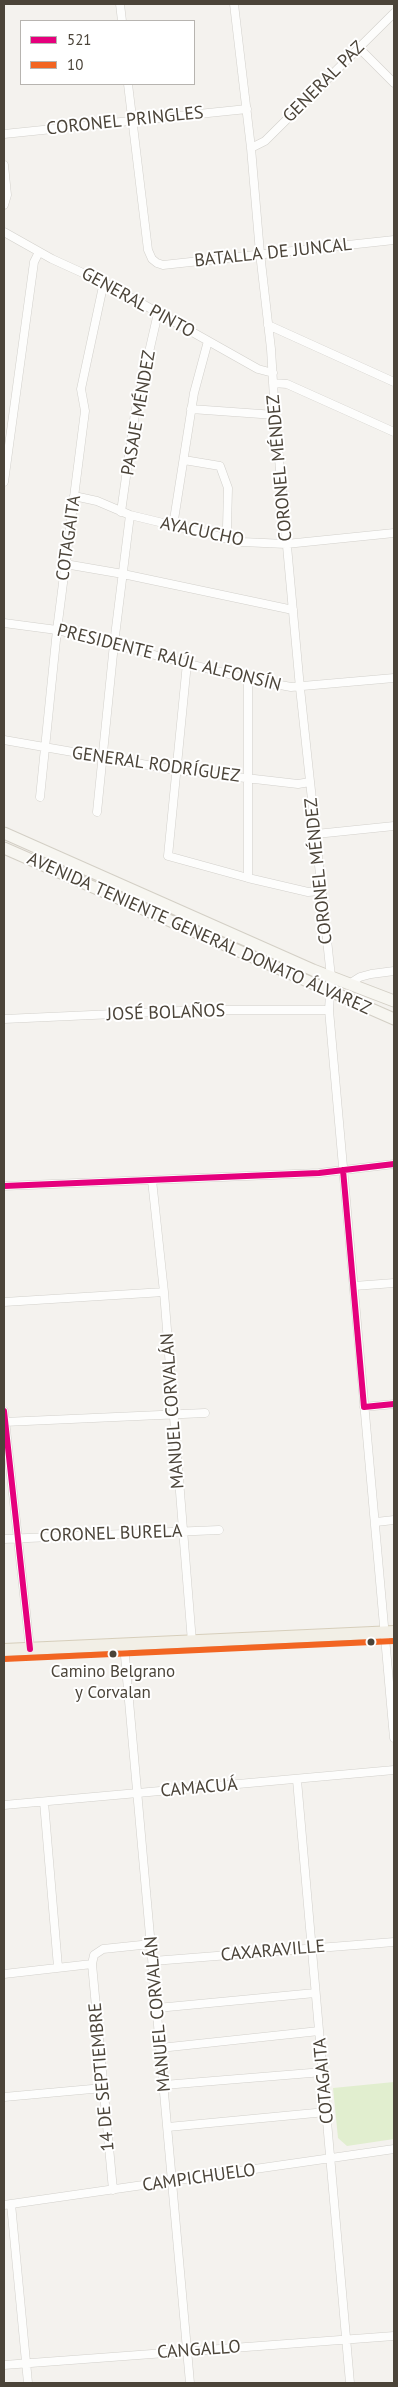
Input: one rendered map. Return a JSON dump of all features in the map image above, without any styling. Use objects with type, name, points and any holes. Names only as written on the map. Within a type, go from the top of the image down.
[{"type":"main road","name":"AVENIDA TENIENTE GENERAL DONATO ÁLVAREZ","points":[[4,833],[331,977],[394,1001]]},
{"type":"main road","name":"AVENIDA TENIENTE GENERAL DONATO ÁLVAREZ","points":[[4,848],[394,1019]]},
{"type":"main road","points":[[4,1650],[390,1632]]},
{"type":"street","points":[[120,4],[122,20]]},
{"type":"street","name":"CORONEL MÉNDEZ","points":[[234,4],[252,148],[260,253],[273,373],[286,544],[316,834],[320,891],[331,977],[328,1010],[364,1407],[390,1632],[394,1738]]},
{"type":"street","name":"GENERAL PAZ","points":[[252,148],[265,141],[394,13]]},
{"type":"street","points":[[359,48],[394,83]]},
{"type":"street","points":[[128,85],[132,120]]},
{"type":"street","name":"CORONEL PRINGLES","points":[[4,134],[247,109]]},
{"type":"street","name":"BATALLA DE JUNCAL","points":[[132,120],[148,250],[152,259],[163,265],[394,240]]},
{"type":"street","points":[[4,165],[5,203]]},
{"type":"street","name":"GENERAL PINTO","points":[[4,232],[39,252],[107,284],[258,369],[273,373]]},
{"type":"street","points":[[4,480],[34,262],[39,252]]},
{"type":"street","name":"COTAGAITA","points":[[40,797],[57,630],[85,411],[80,389],[102,291],[107,284]]},
{"type":"street","name":"PASAJE MÉNDEZ","points":[[121,512],[135,413],[158,313]]},
{"type":"street","points":[[268,325],[394,382]]},
{"type":"street","points":[[173,526],[191,409],[208,342]]},
{"type":"street","points":[[273,383],[288,384],[394,432]]},
{"type":"street","points":[[191,409],[275,415]]},
{"type":"street","points":[[184,460],[220,466],[228,488],[227,528],[223,538]]},
{"type":"street","name":"AYACUCHO","points":[[74,496],[97,501],[130,515],[242,542],[286,544],[394,533]]},
{"type":"street","points":[[97,812],[114,644],[130,515]]},
{"type":"street","points":[[65,564],[123,574],[293,610]]},
{"type":"street","name":"PRESIDENTE RAÚL ALFONSÍN","points":[[4,623],[57,630],[248,679],[300,688],[394,678]]},
{"type":"street","points":[[187,663],[167,854],[171,857],[248,878],[308,892],[320,891]]},
{"type":"street","points":[[248,679],[246,778],[248,878]]},
{"type":"street","name":"GENERAL RODRÍGUEZ","points":[[4,740],[176,770],[298,784],[310,782]]},
{"type":"street","points":[[316,834],[394,826]]},
{"type":"street","points":[[349,984],[360,977],[394,971]]},
{"type":"street","name":"JOSÉ BOLAÑOS","points":[[4,1019],[202,1010],[328,1010]]},
{"type":"street","points":[[4,1186],[319,1173],[394,1164]]},
{"type":"street","name":"MANUEL CORVALÁN","points":[[152,1180],[164,1292],[192,1642]]},
{"type":"street","points":[[354,1286],[394,1283]]},
{"type":"street","points":[[4,1302],[164,1292]]},
{"type":"street","points":[[364,1407],[394,1404]]},
{"type":"street","points":[[4,1411],[30,1649]]},
{"type":"street","points":[[4,1422],[205,1413]]},
{"type":"street","points":[[376,1522],[394,1520]]},
{"type":"street","name":"CORONEL BURELA","points":[[4,1539],[219,1530]]},
{"type":"street","name":"MANUEL CORVALÁN","points":[[124,1645],[190,2383]]},
{"type":"street","name":"CAMACUÁ","points":[[4,1805],[394,1770]]},
{"type":"street","name":"COTAGAITA","points":[[297,1780],[350,2383]]},
{"type":"street","points":[[44,1802],[58,1967]]},
{"type":"street","name":"CAXARAVILLE","points":[[153,1961],[394,1942]]},
{"type":"street","points":[[4,1974],[92,1964],[94,1955],[103,1949],[151,1944]]},
{"type":"street","name":"14 DE SEPTIEMBRE","points":[[92,1964],[113,2190]]},
{"type":"street","points":[[156,2008],[315,1993]]},
{"type":"street","points":[[160,2048],[319,2031]]},
{"type":"street","points":[[164,2085],[323,2072]]},
{"type":"street","points":[[4,2097],[103,2088]]},
{"type":"street","points":[[168,2127],[326,2112]]},
{"type":"street","name":"CAMPICHUELO","points":[[8,2205],[394,2149]]},
{"type":"street","points":[[8,2205],[28,2383]]},
{"type":"street","name":"CANGALLO","points":[[4,2365],[394,2336]]},
{"type":"green space","points":[[394,2082],[394,2139],[347,2146],[338,2138],[333,2088]]},
{"type":"transit line","name":"521","points":[[4,1186],[319,1173],[394,1164]]},
{"type":"transit line","name":"521","points":[[343,1170],[364,1407],[394,1404]]},
{"type":"transit line","name":"521","points":[[4,1411],[30,1649]]},
{"type":"transit line","name":"10","points":[[4,1659],[394,1641]]},
{"type":"place","name":"Camino Belgrano y Corvalan","points":[[113,1654]]}]
